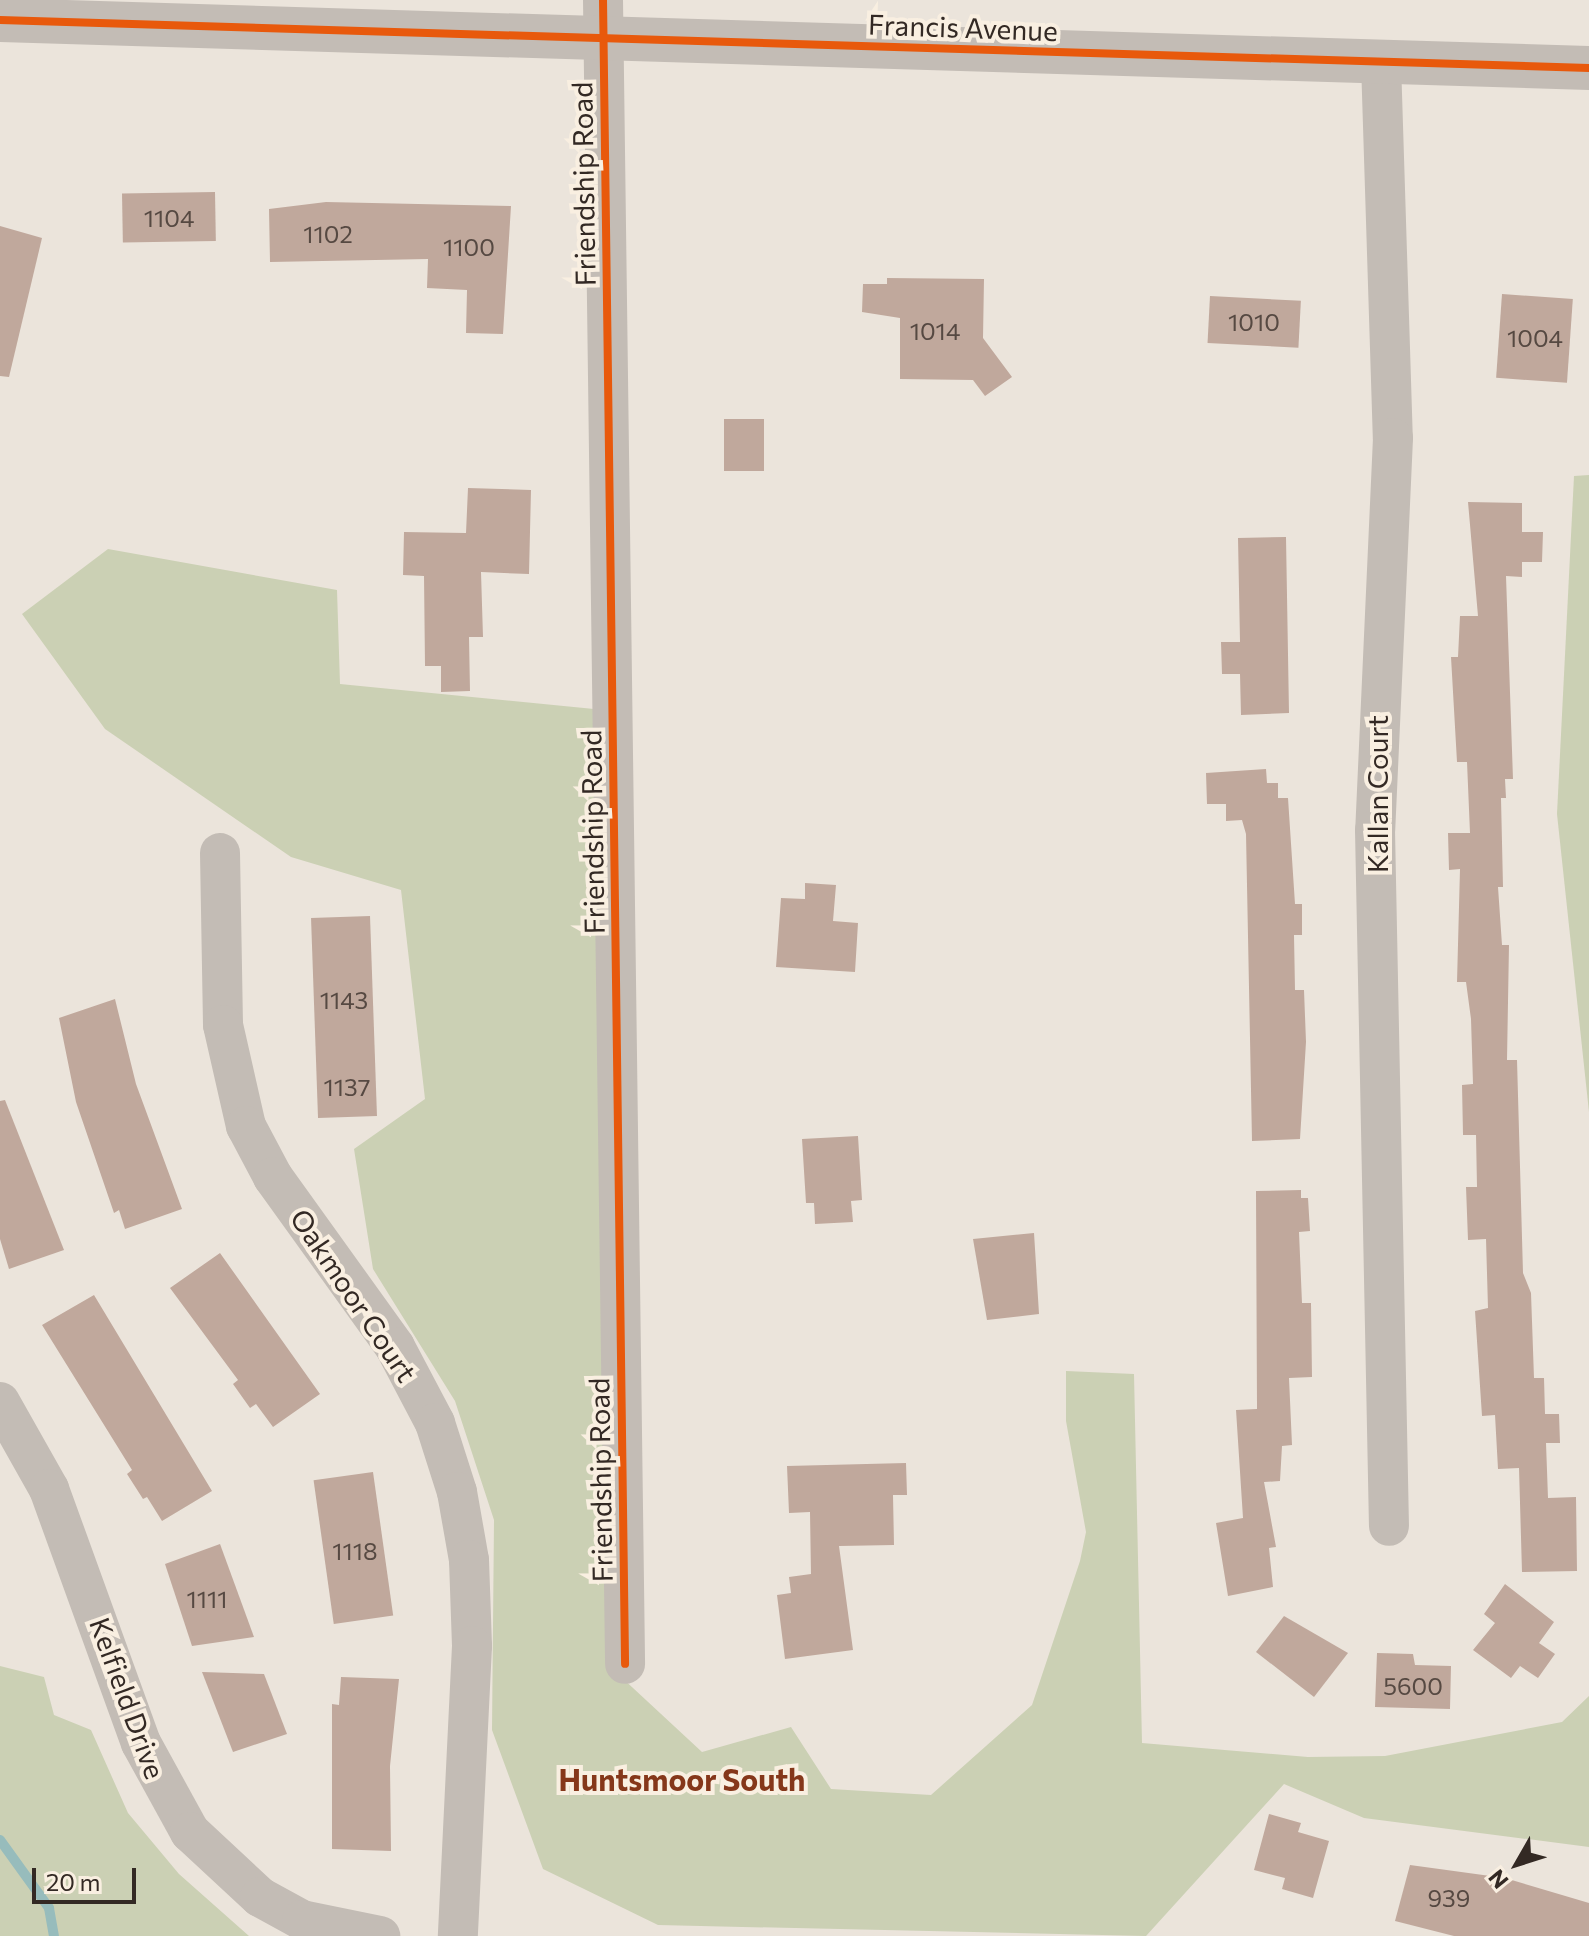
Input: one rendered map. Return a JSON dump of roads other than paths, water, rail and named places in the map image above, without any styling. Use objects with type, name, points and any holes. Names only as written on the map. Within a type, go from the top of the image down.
[{"type":"street","name":"Francis Avenue","points":[[0,20],[603,20],[1381,62],[1589,68]]},
{"type":"street","name":"Friendship Road","points":[[603,20],[625,1664]]},
{"type":"street","name":"Kallan Court","points":[[1381,62],[1393,438],[1375,830],[1389,1526]]},
{"type":"street","name":"Oakmoor Court","points":[[220,853],[223,1025],[246,1126],[273,1177],[395,1347],[435,1423],[457,1492],[469,1560],[472,1646],[458,1936]]},
{"type":"street","name":"Kelfield Drive","points":[[0,1402],[49,1489],[141,1743],[190,1832],[274,1905],[302,1920],[380,1936]]},
{"type":"waterway","points":[[0,1840],[49,1908],[54,1936]]},
{"type":"district","name":"Huntsmoor South","points":[[682,1779]]}]
